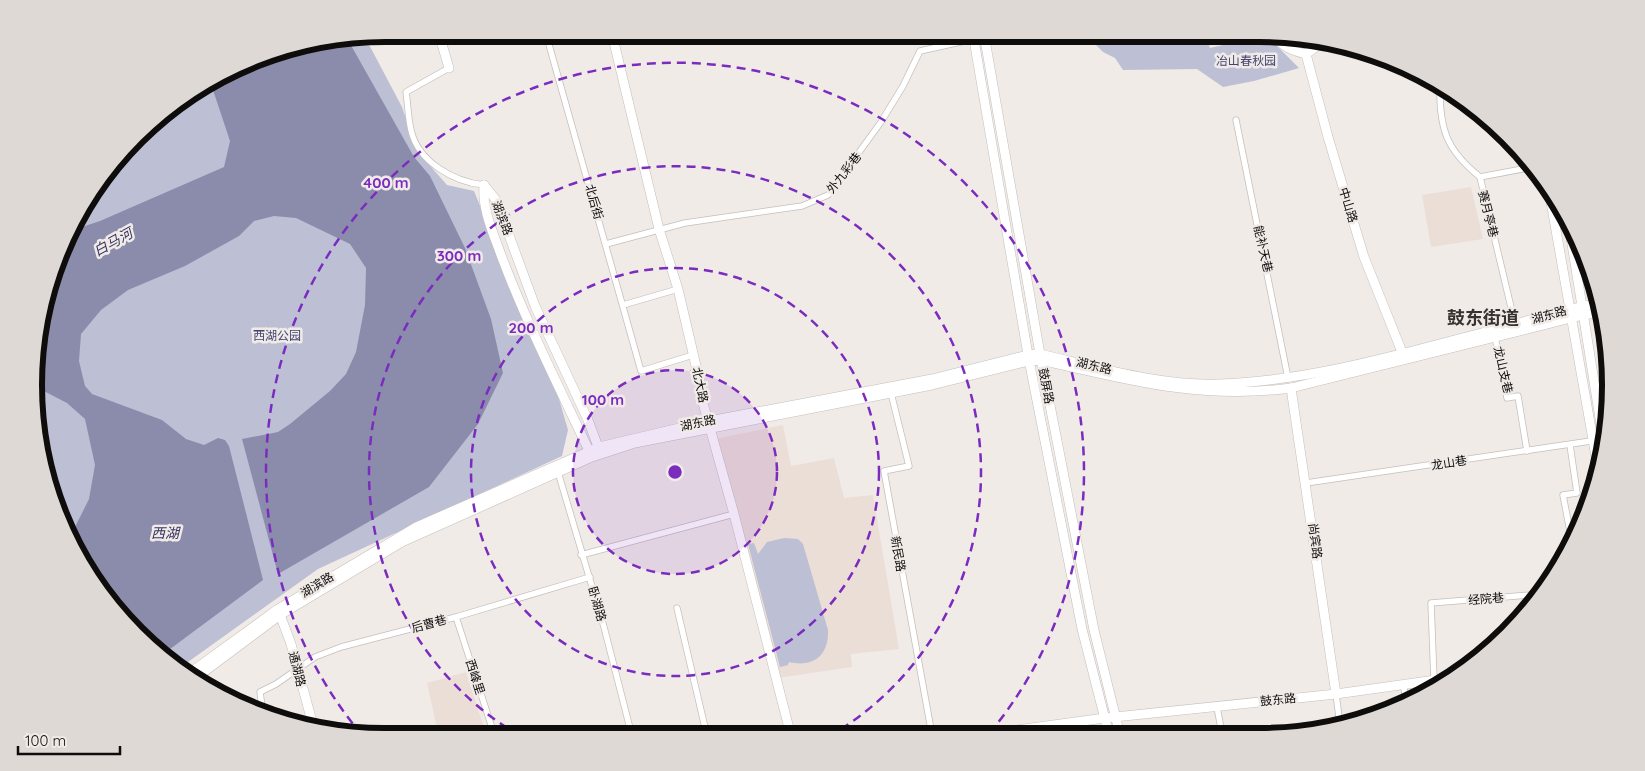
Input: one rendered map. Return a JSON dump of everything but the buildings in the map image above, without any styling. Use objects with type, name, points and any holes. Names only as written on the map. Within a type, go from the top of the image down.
[{"type":"main road","points":[[441,42],[449,68]]},
{"type":"main road","name":"北大路","points":[[614,42],[659,229],[678,289],[703,403],[734,514],[789,728]]},
{"type":"main road","name":"鼓屏路","points":[[975,42],[1029,358],[1082,629],[1107,728]]},
{"type":"main road","name":"鼓屏路","points":[[985,42],[1040,357],[1094,630],[1119,728]]},
{"type":"main road","points":[[1279,43],[1306,54],[1316,47]]},
{"type":"main road","name":"中山路","points":[[1306,54],[1331,147],[1362,248],[1402,352]]},
{"type":"main road","name":"湖滨路","points":[[484,185],[483,202],[507,270],[544,356],[595,453]]},
{"type":"main road","name":"湖滨路","points":[[484,185],[496,200],[595,453]]},
{"type":"main road","points":[[1552,206],[1595,457]]},
{"type":"main road","points":[[1572,245],[1601,423]]},
{"type":"main road","name":"湖东路","points":[[1040,357],[1114,378],[1192,391],[1252,392],[1292,388],[1495,337],[1593,306]]},
{"type":"main road","name":"湖东路","points":[[1582,310],[1594,311]]},
{"type":"main road","name":"湖东路","points":[[595,453],[710,424],[1029,358],[1040,357],[1194,384],[1218,384],[1288,378],[1515,324],[1571,314]]},
{"type":"main road","name":"湖东路","points":[[710,424],[892,393],[1029,358]]},
{"type":"main road","name":"尚宾路","points":[[1292,388],[1336,694]]},
{"type":"main road","name":"湖滨路","points":[[200,674],[279,612],[402,542],[558,472],[595,453]]},
{"type":"main road","name":"湖滨路","points":[[194,670],[279,612],[416,527],[595,453]]},
{"type":"main road","name":"通湖路","points":[[279,612],[291,644],[311,720]]},
{"type":"main road","name":"鼓东路","points":[[1031,728],[1105,718],[1336,694],[1434,680]]},
{"type":"street","name":"北后街","points":[[548,42],[641,370],[693,355]]},
{"type":"street","name":"外九彩巷","points":[[606,244],[685,223],[802,206],[828,195],[881,122],[903,86],[920,51],[952,42]]},
{"type":"street","points":[[449,68],[406,92],[411,132],[423,154],[442,171],[470,183],[484,185]]},
{"type":"street","name":"赛月亭巷","points":[[1440,93],[1439,103],[1449,146],[1464,165],[1480,177],[1515,324]]},
{"type":"street","name":"能补天巷","points":[[1236,120],[1288,378]]},
{"type":"street","points":[[1480,177],[1525,169]]},
{"type":"street","points":[[623,305],[678,289]]},
{"type":"street","name":"龙山支巷","points":[[1495,337],[1507,398],[1518,396],[1527,451]]},
{"type":"street","name":"新民路","points":[[892,393],[909,466],[884,471],[931,728]]},
{"type":"street","name":"龙山巷","points":[[1306,483],[1592,442]]},
{"type":"street","points":[[1570,444],[1577,493],[1563,495],[1570,531]]},
{"type":"street","name":"卧湖路","points":[[558,472],[581,555],[590,577],[630,728]]},
{"type":"street","points":[[581,555],[734,514]]},
{"type":"street","name":"后曹巷","points":[[262,705],[260,692],[276,684],[315,657],[341,647],[590,577]]},
{"type":"street","name":"经院巷","points":[[1434,680],[1431,603],[1531,595]]},
{"type":"street","points":[[677,608],[705,728]]},
{"type":"street","name":"西峰里","points":[[456,616],[492,728]]},
{"type":"street","points":[[1403,684],[1405,696]]},
{"type":"street","points":[[1336,694],[1339,719]]},
{"type":"street","points":[[1217,707],[1221,728]]},
{"type":"shaded area","points":[[1471,187],[1483,239],[1431,247],[1422,195]]},
{"type":"shaded area","points":[[783,425],[791,466],[834,458],[844,498],[873,495],[899,649],[851,654],[852,667],[778,678],[715,439]]},
{"type":"shaded area","points":[[466,672],[484,728],[437,728],[427,683]]},
{"type":"green space","name":"冶山春秋园","points":[[1093,42],[1208,42],[1210,48],[1236,42],[1274,43],[1299,68],[1254,81],[1223,87],[1197,69],[1123,70],[1115,58],[1103,52]]},
{"type":"green space","name":"西湖公园","points":[[368,43],[402,107],[417,151],[447,185],[474,191],[559,399],[568,430],[562,456],[318,569],[185,664],[159,643],[128,612],[100,576],[78,537],[61,496],[54,474],[45,430],[42,386],[45,341],[54,297],[61,275],[88,214],[113,177],[159,128],[177,113],[214,88],[254,69],[297,54],[341,45]]},
{"type":"green space","points":[[784,538],[798,539],[803,544],[828,630],[828,639],[823,653],[813,661],[806,663],[789,662],[788,665],[780,667],[748,544],[754,543],[758,554],[767,542]]},
{"type":"water","name":"西湖","points":[[350,44],[414,157],[430,176],[465,248],[491,319],[503,373],[478,424],[429,487],[278,574],[242,439],[278,432],[330,391],[346,374],[356,352],[365,305],[366,268],[350,244],[296,218],[274,216],[254,221],[239,236],[185,266],[128,290],[101,310],[81,334],[79,361],[85,386],[92,394],[162,420],[186,439],[204,445],[218,438],[225,440],[229,446],[263,580],[168,651],[143,628],[113,594],[88,557],[74,529],[89,499],[95,465],[85,419],[67,403],[42,390],[45,341],[54,297],[61,275],[81,227],[100,221],[224,167],[230,141],[213,89],[275,61],[319,49]]},
{"type":"district","name":"鼓东街道","points":[[1483,318]]},
{"type":"water label","name":"白马河","points":[[113,242]]}]
